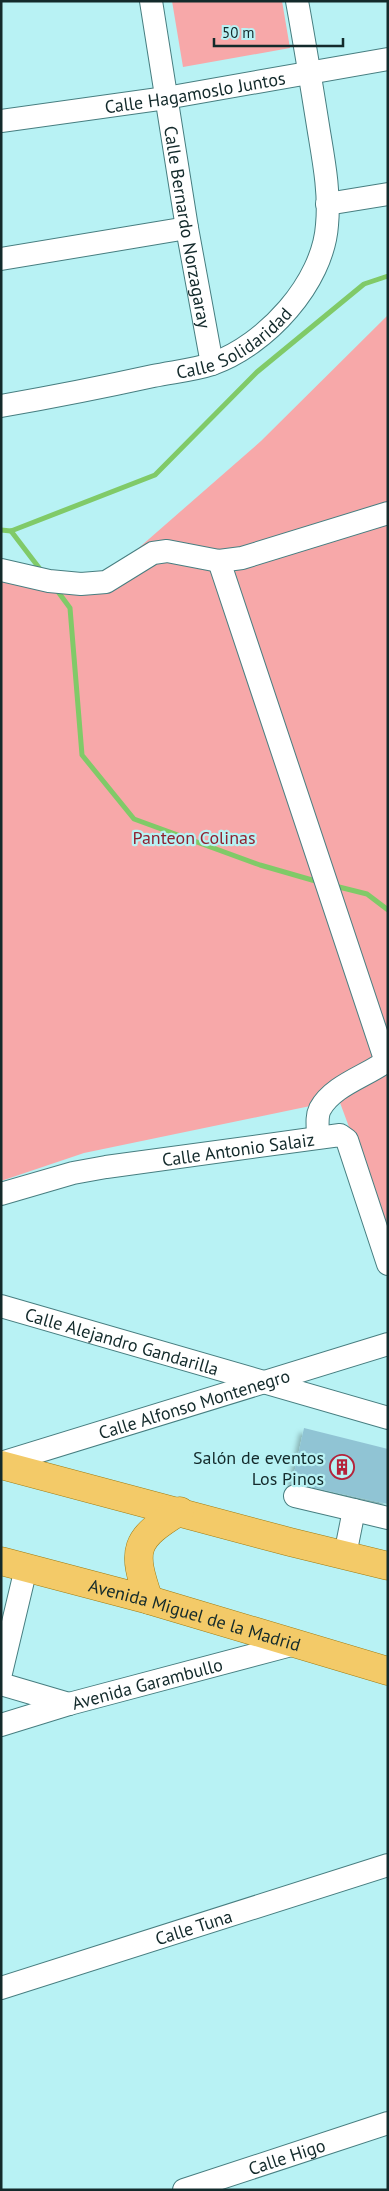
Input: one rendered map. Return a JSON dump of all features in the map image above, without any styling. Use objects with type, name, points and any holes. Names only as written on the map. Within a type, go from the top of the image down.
[{"type":"main road","points":[[1,1464],[388,1566]]},
{"type":"main road","points":[[149,1600],[138,1566],[143,1542],[154,1527],[180,1512]]},
{"type":"main road","name":"Avenida Miguel de la Madrid","points":[[14,1564],[149,1600],[388,1671]]},
{"type":"street","name":"Calle Bernardo Norzagaray","points":[[151,1],[187,228],[212,364]]},
{"type":"street","name":"Calle Solidaridad","points":[[1,406],[212,364],[248,346],[278,321],[304,289],[324,251],[328,226],[328,204],[324,162],[297,1]]},
{"type":"street","name":"Calle Hagamoslo Juntos","points":[[1,121],[166,98],[388,59]]},
{"type":"street","points":[[328,204],[388,194]]},
{"type":"street","points":[[1,259],[187,228]]},
{"type":"street","points":[[1,570],[49,581],[81,584],[106,582],[153,553],[167,551],[219,561],[242,558],[388,513]]},
{"type":"street","points":[[219,561],[387,1061],[336,1092],[320,1109],[317,1120],[318,1137]]},
{"type":"street","name":"Calle Antonio Salaiz","points":[[1,1194],[73,1173],[106,1167],[340,1135],[347,1140],[388,1264]]},
{"type":"street","name":"Calle Alejandro Gandarilla","points":[[1,1306],[388,1418]]},
{"type":"street","name":"Calle Alfonso Montenegro","points":[[1,1464],[388,1344]]},
{"type":"street","points":[[295,1496],[388,1518]]},
{"type":"street","points":[[345,1555],[354,1510]]},
{"type":"street","points":[[1,1673],[14,1564]]},
{"type":"street","name":"Avenida Garambullo","points":[[1,1725],[69,1704],[295,1644]]},
{"type":"street","points":[[1,1684],[69,1704]]},
{"type":"street","name":"Calle Tuna","points":[[1,1988],[388,1865]]},
{"type":"street","name":"Calle Higo","points":[[184,2190],[388,2123]]},
{"type":"green space","points":[[172,1],[282,1],[290,48],[183,67]]},
{"type":"green space","name":"Panteon Colinas","points":[[388,315],[388,1232],[339,1100],[84,1153],[1,1181],[1,568],[109,574],[261,441]]},
{"type":"building","name":"Salón de eventos Los Pinos","points":[[304,1428],[388,1449],[388,1504],[292,1483]]},
{"type":"waterway","points":[[1,530],[11,531],[155,475],[257,372],[364,284],[388,276]]},
{"type":"waterway","points":[[11,531],[43,573]]},
{"type":"waterway","points":[[56,589],[70,608],[82,755],[134,819],[260,865],[319,882]]},
{"type":"waterway","points":[[335,886],[367,894],[388,910]]},
{"type":"place","name":"Salón de eventos Los Pinos","points":[[342,1467]]}]
